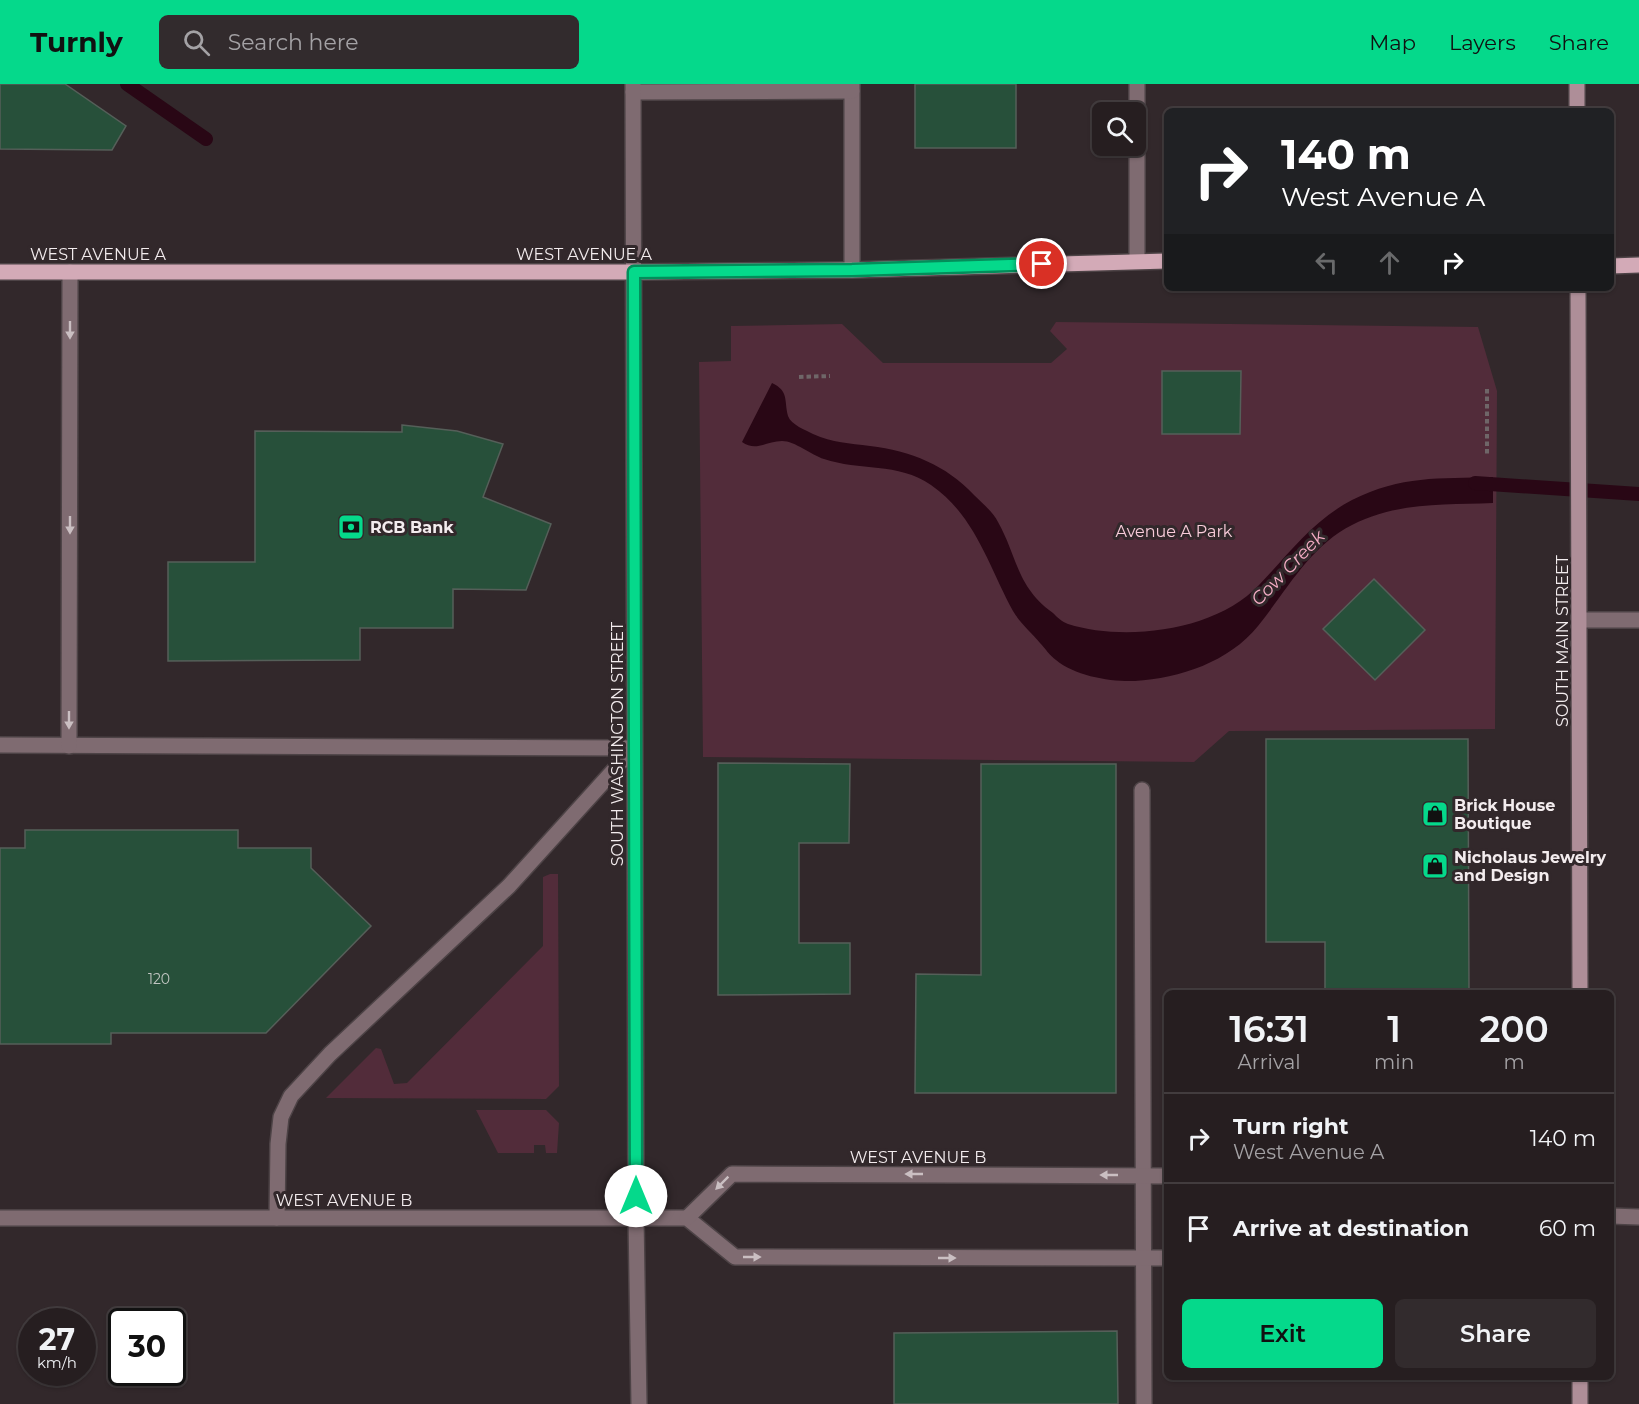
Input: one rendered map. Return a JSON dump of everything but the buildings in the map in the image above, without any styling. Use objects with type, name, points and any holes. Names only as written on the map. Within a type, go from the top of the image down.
[{"type":"main road","name":"WEST AVENUE A","points":[[0,272],[852,270],[1164,261]]},
{"type":"main road","points":[[1614,266],[1639,265]]},
{"type":"street","points":[[1137,84],[1137,261]]},
{"type":"street","points":[[1577,84],[1577,108]]},
{"type":"street","points":[[633,88],[852,87],[852,270]]},
{"type":"street","name":"SOUTH WASHINGTON STREET","points":[[633,88],[636,1217],[639,1404]]},
{"type":"street","points":[[69,746],[70,272]]},
{"type":"street","name":"SOUTH MAIN STREET","points":[[1578,291],[1580,990]]},
{"type":"street","points":[[1580,620],[1639,620]]},
{"type":"street","points":[[0,746],[634,748]]},
{"type":"street","points":[[277,1218],[278,1144],[281,1118],[291,1096],[330,1054],[509,886],[634,748]]},
{"type":"street","points":[[1142,790],[1144,1404]]},
{"type":"street","name":"WEST AVENUE B","points":[[0,1218],[687,1218],[732,1174],[1164,1176]]},
{"type":"street","points":[[1614,1216],[1639,1216]]},
{"type":"street","points":[[687,1218],[735,1257],[1164,1258]]},
{"type":"street","points":[[1580,1380],[1580,1404]]},
{"type":"path","points":[[800,377],[830,376]]},
{"type":"path","points":[[1487,389],[1487,454]]},
{"type":"green space","name":"Avenue A Park","points":[[1056,322],[1478,327],[1497,391],[1495,729],[1229,731],[1194,762],[703,757],[699,362],[731,361],[731,326],[842,324],[883,363],[1051,363],[1067,349],[1050,331]]},
{"type":"green space","points":[[558,874],[559,1086],[546,1099],[326,1098],[376,1048],[381,1049],[394,1084],[407,1083],[543,946],[543,877]]},
{"type":"green space","points":[[476,1110],[546,1110],[559,1123],[557,1153],[546,1153],[545,1145],[534,1145],[534,1153],[498,1153]]},
{"type":"water","points":[[772,383],[781,389],[785,396],[788,416],[795,425],[834,441],[885,448],[914,456],[952,475],[996,518],[1019,571],[1041,603],[1064,622],[1091,629],[1142,632],[1195,622],[1219,613],[1241,601],[1313,528],[1338,508],[1387,486],[1421,480],[1493,477],[1493,503],[1403,508],[1352,525],[1337,534],[1311,557],[1258,626],[1233,649],[1202,666],[1169,676],[1135,681],[1104,679],[1064,666],[1023,624],[1013,611],[970,526],[946,497],[931,485],[905,473],[837,463],[787,442],[777,441],[752,446],[742,442]]},
{"type":"waterway","name":"Cow Creek","points":[[127,84],[206,139]]},
{"type":"waterway","name":"Cow Creek","points":[[1475,483],[1639,494]]},
{"type":"place","name":"RCB Bank","points":[[351,527]]},
{"type":"place","name":"Brick House Boutique","points":[[1435,814]]},
{"type":"place","name":"Nicholaus Jewelry and Design","points":[[1435,866]]},
{"type":"route","points":[[636,1196],[634,272],[852,270],[1042,264]]}]
